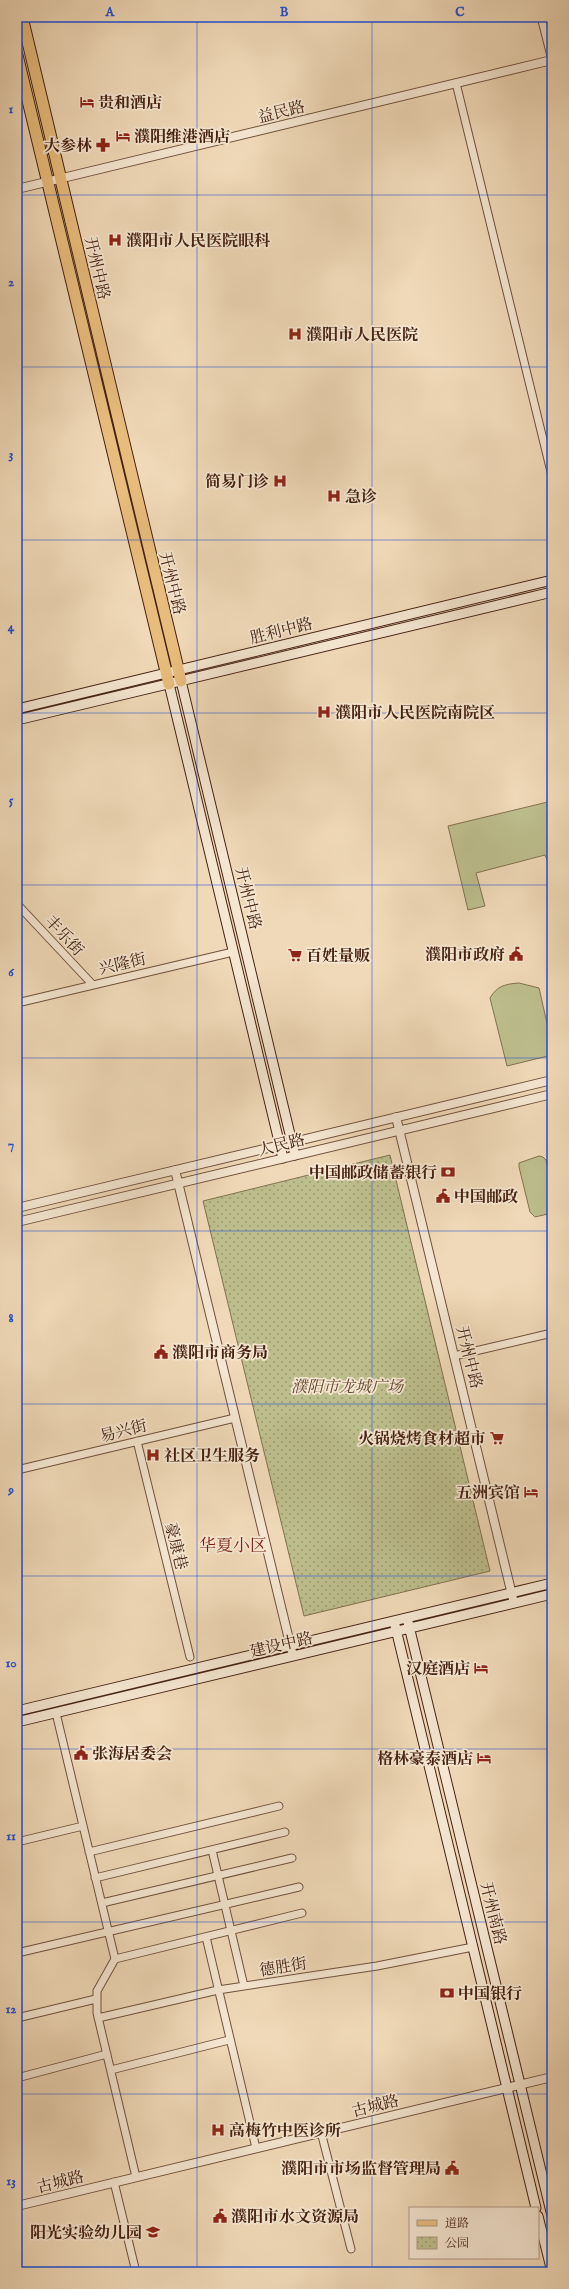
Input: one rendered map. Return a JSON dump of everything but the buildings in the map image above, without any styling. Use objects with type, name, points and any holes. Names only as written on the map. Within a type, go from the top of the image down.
[{"type":"main road","name":"开州中路","points":[[22,17],[295,1155]]},
{"type":"main road","name":"开州中路","points":[[17,55],[283,1158]]},
{"type":"main road","name":"胜利中路","points":[[179,676],[552,580]]},
{"type":"main road","name":"胜利中路","points":[[17,709],[179,676],[552,592]]},
{"type":"main road","name":"胜利中路","points":[[17,720],[167,678]]},
{"type":"main road","name":"建设中路","points":[[17,1711],[552,1583]]},
{"type":"main road","name":"建设中路","points":[[17,1722],[552,1594]]},
{"type":"main road","name":"开州南路","points":[[407,1618],[552,2216]]},
{"type":"main road","name":"开州南路","points":[[394,1621],[536,2207]]},
{"type":"main road","points":[[539,2220],[552,2272]]},
{"type":"street","points":[[541,17],[552,60]]},
{"type":"street","name":"益民路","points":[[17,189],[552,60]]},
{"type":"street","points":[[456,83],[552,476]]},
{"type":"street","name":"丰乐街","points":[[17,904],[93,985]]},
{"type":"street","name":"兴隆街","points":[[17,1003],[233,952]]},
{"type":"street","name":"人民路","points":[[17,1208],[552,1080]]},
{"type":"street","name":"人民路","points":[[17,1222],[552,1094]]},
{"type":"street","name":"开州中路","points":[[396,1117],[514,1603]]},
{"type":"street","points":[[175,1170],[293,1656]]},
{"type":"street","points":[[454,1356],[552,1333]]},
{"type":"street","name":"易兴街","points":[[17,1470],[235,1418]]},
{"type":"street","name":"豪康巷","points":[[137,1441],[190,1657]]},
{"type":"street","points":[[56,1713],[115,1959],[97,1991],[96,1999],[98,2018],[136,2177]]},
{"type":"street","points":[[89,1852],[280,1806]]},
{"type":"street","points":[[17,1842],[83,1826]]},
{"type":"street","points":[[96,1878],[285,1832]]},
{"type":"street","points":[[212,1850],[244,1986]]},
{"type":"street","points":[[102,1903],[292,1858]]},
{"type":"street","points":[[17,1953],[299,1887]]},
{"type":"street","points":[[115,1959],[302,1913]]},
{"type":"street","points":[[206,1937],[229,2040],[256,2148]]},
{"type":"street","name":"德胜街","points":[[98,2018],[218,1990],[377,1966],[473,1947]]},
{"type":"street","points":[[17,2018],[96,1999]]},
{"type":"street","points":[[111,2070],[229,2040]]},
{"type":"street","points":[[17,2078],[107,2054]]},
{"type":"street","name":"古城路","points":[[17,2206],[552,2077]]},
{"type":"street","points":[[321,2132],[351,2249]]},
{"type":"street","points":[[114,2182],[136,2272]]},
{"type":"green space","points":[[552,801],[552,861],[548,862],[545,855],[476,873],[485,906],[468,910],[448,826]]},
{"type":"green space","points":[[519,983],[539,988],[549,1032],[552,1034],[552,1055],[507,1066],[490,998],[502,986]]},
{"type":"green space","name":"濮阳市龙城广场","points":[[390,1155],[490,1571],[304,1616],[203,1201]]},
{"type":"green space","points":[[539,1156],[546,1160],[552,1188],[552,1213],[535,1217],[530,1212],[519,1163]]},
{"type":"place","name":"贵和酒店","points":[[87,102]]},
{"type":"place","name":"濮阳维港酒店","points":[[123,136]]},
{"type":"place","name":"大参林","points":[[103,145]]},
{"type":"place","name":"濮阳市人民医院眼科","points":[[115,240]]},
{"type":"place","name":"濮阳市人民医院","points":[[295,334]]},
{"type":"place","name":"简易门诊","points":[[280,481]]},
{"type":"place","name":"急诊","points":[[334,496]]},
{"type":"place","name":"濮阳市人民医院南院区","points":[[324,712]]},
{"type":"place","name":"濮阳市政府","points":[[516,954]]},
{"type":"place","name":"百姓量贩","points":[[295,955]]},
{"type":"place","name":"中国邮政储蓄银行","points":[[448,1172]]},
{"type":"place","name":"中国邮政","points":[[443,1196]]},
{"type":"place","name":"濮阳市商务局","points":[[161,1352]]},
{"type":"place","name":"火锅烧烤食材超市","points":[[497,1438]]},
{"type":"place","name":"社区卫生服务","points":[[153,1455]]},
{"type":"place","name":"五洲宾馆","points":[[531,1492]]},
{"type":"place","name":"汉庭酒店","points":[[481,1668]]},
{"type":"place","name":"张海居委会","points":[[81,1753]]},
{"type":"place","name":"格林豪泰酒店","points":[[484,1758]]},
{"type":"place","name":"中国银行","points":[[447,1993]]},
{"type":"place","name":"高梅竹中医诊所","points":[[218,2130]]},
{"type":"place","name":"濮阳市市场监督管理局","points":[[452,2168]]},
{"type":"place","name":"濮阳市水文资源局","points":[[220,2216]]},
{"type":"place","name":"阳光实验幼儿园","points":[[153,2232]]},
{"type":"district","name":"华夏小区","points":[[233,1545]]}]
